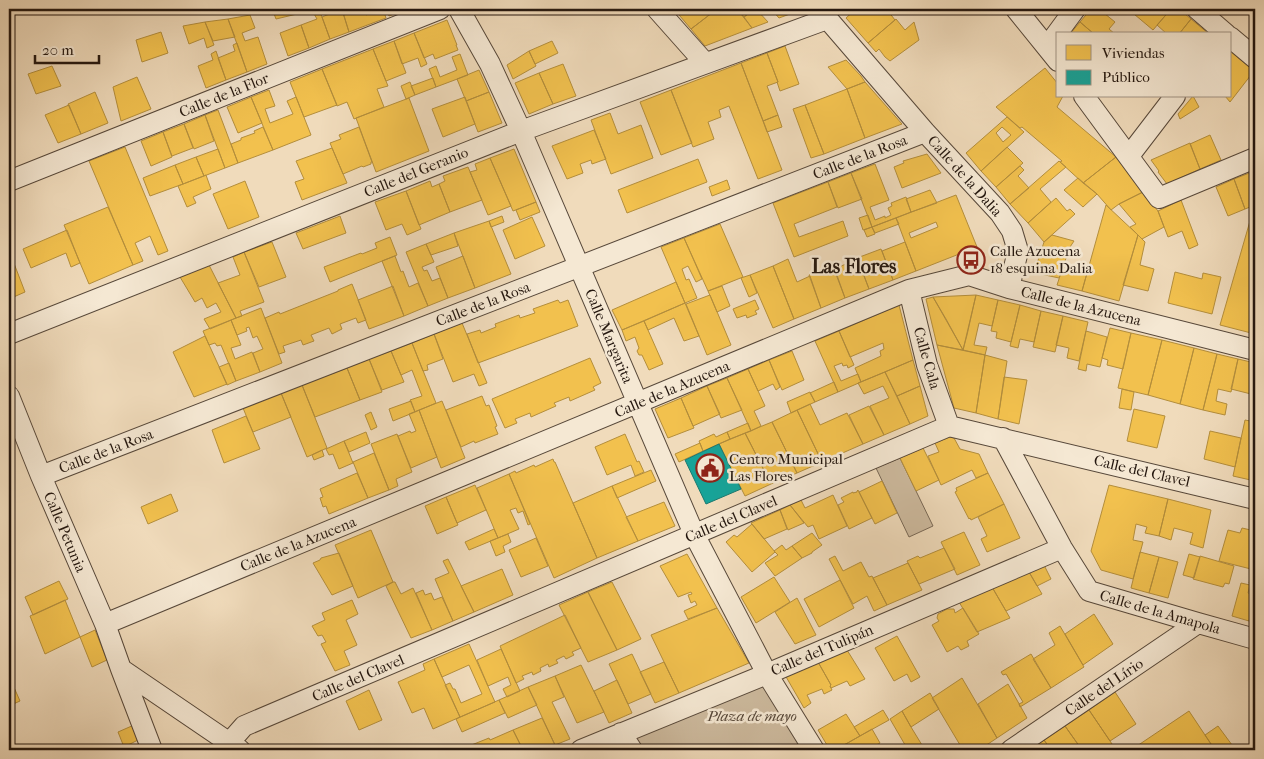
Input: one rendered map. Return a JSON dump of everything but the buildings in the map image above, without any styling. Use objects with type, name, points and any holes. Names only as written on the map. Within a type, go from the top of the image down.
[{"type":"street","name":"Calle de la Flor","points":[[9,181],[440,9]]},
{"type":"street","name":"Calle Margarita","points":[[459,9],[490,64],[521,131],[694,534],[768,674],[814,750]]},
{"type":"street","points":[[657,9],[705,63]]},
{"type":"street","points":[[1016,9],[1052,54]]},
{"type":"street","points":[[1063,32],[1075,9]]},
{"type":"street","points":[[1197,9],[1224,32]]},
{"type":"street","name":"Calle del Geranio","points":[[9,334],[521,131],[705,63],[823,14]]},
{"type":"street","name":"Calle de la Dalia","points":[[823,14],[925,132],[1000,213],[1012,231],[1018,251],[1009,288]]},
{"type":"street","points":[[1232,39],[1255,58]]},
{"type":"street","points":[[1086,98],[1159,198],[1255,158]]},
{"type":"street","points":[[1129,156],[1173,98]]},
{"type":"street","name":"Calle de la Rosa","points":[[41,476],[925,132]]},
{"type":"street","name":"Calle de la Azucena","points":[[105,624],[909,290],[969,275],[1009,288],[1255,350]]},
{"type":"street","name":"Calle Cala","points":[[909,290],[927,365],[949,426]]},
{"type":"street","name":"Calle Petunia","points":[[9,396],[41,476],[105,624],[152,750]]},
{"type":"street","name":"Calle del Clavel","points":[[235,747],[244,726],[949,426],[1255,499]]},
{"type":"street","name":"Calle de la Amapola","points":[[1003,438],[1062,548],[1089,591],[1255,639]]},
{"type":"street","name":"Calle del Tulipán","points":[[581,750],[627,742],[768,674],[1062,548]]},
{"type":"street","name":"Calle del Lírio","points":[[1011,750],[1198,623]]},
{"type":"street","points":[[121,669],[235,747]]},
{"type":"green space","points":[[900,458],[933,526],[909,537],[876,468]]},
{"type":"green space","name":"Plaza de mayo","points":[[767,674],[814,750],[632,750],[621,733]]},
{"type":"place","name":"Calle Azucena 18 esquina Dalia","points":[[971,260]]},
{"type":"place","name":"Centro Municipal Las Flores","points":[[710,468]]},
{"type":"district","name":"Las Flores","points":[[854,266]]}]
